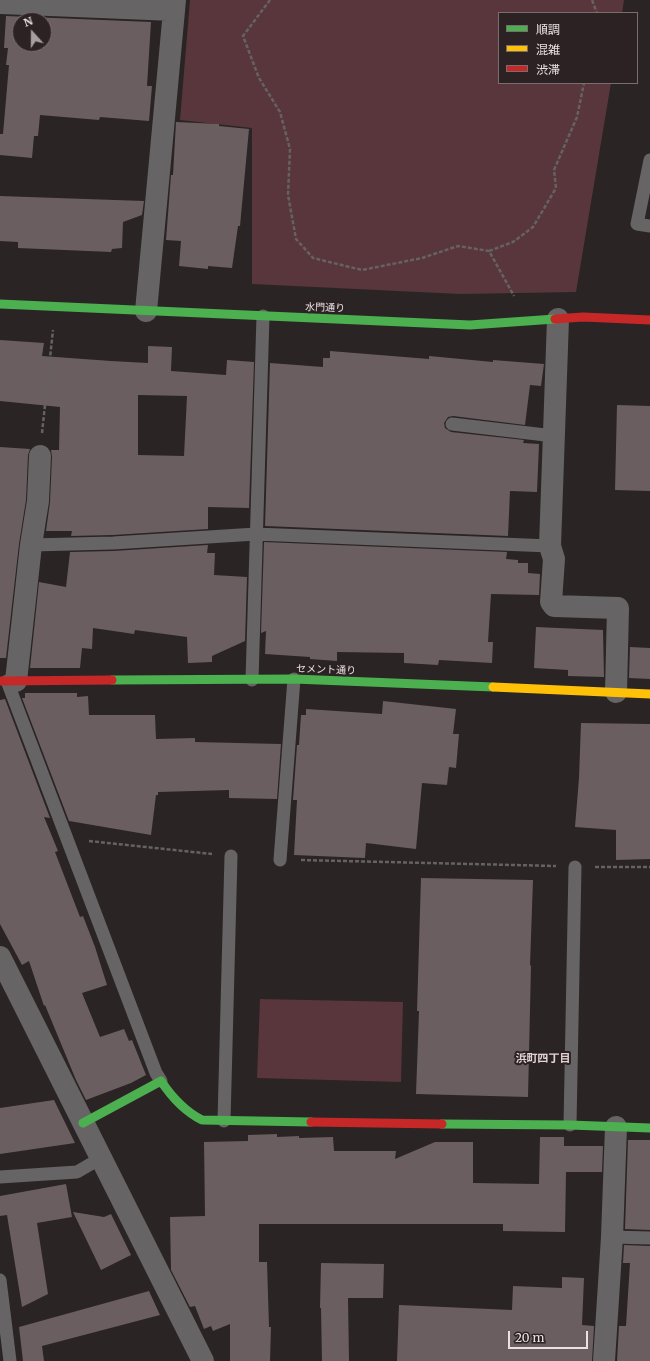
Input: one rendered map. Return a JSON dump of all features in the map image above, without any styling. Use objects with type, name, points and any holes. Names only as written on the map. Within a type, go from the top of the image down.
[{"type":"street","points":[[0,3],[175,5],[146,312]]},
{"type":"street","name":"水門通り","points":[[0,304],[146,312],[470,325],[583,317],[650,320]]},
{"type":"street","points":[[558,319],[550,546],[554,559],[551,602],[554,606],[618,608],[616,692]]},
{"type":"street","points":[[8,681],[38,501],[40,456]]},
{"type":"street","name":"セメント通り","points":[[8,681],[294,679],[650,694]]},
{"type":"street","points":[[0,957],[203,1361]]},
{"type":"street","points":[[83,1123],[161,1081],[167,1091],[180,1104],[201,1119],[224,1121],[570,1125],[650,1128]]},
{"type":"street","points":[[604,1361],[612,1237],[616,1127]]},
{"type":"lane","points":[[650,160],[637,224],[650,226]]},
{"type":"lane","points":[[252,680],[263,316]]},
{"type":"lane","points":[[452,424],[554,436]]},
{"type":"lane","points":[[31,545],[256,534],[550,546]]},
{"type":"lane","points":[[280,860],[294,679]]},
{"type":"lane","points":[[8,681],[156,1073],[161,1081]]},
{"type":"lane","points":[[224,1121],[231,856]]},
{"type":"lane","points":[[570,1125],[575,867]]},
{"type":"lane","points":[[0,1178],[77,1172],[101,1158]]},
{"type":"lane","points":[[612,1237],[650,1238]]},
{"type":"lane","points":[[0,1280],[10,1361]]},
{"type":"path","points":[[270,0],[243,36],[259,78],[280,112],[290,149],[288,195],[296,238],[313,258],[362,270],[422,258],[458,246],[489,251],[513,242],[533,227],[556,188],[554,170],[577,117],[584,84]]},
{"type":"path","points":[[592,0],[597,12]]},
{"type":"path","points":[[489,251],[516,298]]},
{"type":"path","points":[[40,456],[55,307]]},
{"type":"path","points":[[67,839],[231,856]]},
{"type":"path","points":[[280,860],[575,867],[650,867]]},
{"type":"shaded area","points":[[190,0],[624,0],[622,12],[498,12],[498,84],[611,84],[576,292],[460,294],[252,284],[252,128],[180,120]]},
{"type":"shaded area","points":[[260,999],[403,1002],[401,1082],[257,1078]]},
{"type":"building","points":[[6,16],[12,16],[12,52],[52,52],[52,18],[151,22],[147,86],[152,86],[149,121],[100,117],[99,120],[40,115],[38,136],[34,136],[32,158],[0,155],[0,134],[3,134],[9,65],[6,65],[8,48],[4,48]]},
{"type":"building","points":[[176,122],[219,124],[219,126],[249,129],[240,226],[238,226],[232,268],[208,266],[208,269],[179,266],[181,241],[166,240],[171,175],[173,175]]},
{"type":"building","points":[[0,196],[144,201],[142,215],[123,222],[122,248],[112,249],[111,252],[18,248],[18,242],[0,241]]},
{"type":"building","points":[[0,340],[44,343],[42,356],[148,363],[148,346],[172,347],[171,371],[226,375],[227,360],[254,362],[249,508],[208,507],[208,529],[71,536],[72,531],[46,531],[50,502],[51,450],[59,450],[60,407],[0,401]],"holes":[[[138,395],[187,396],[184,456],[138,455]]]},
{"type":"building","points":[[330,351],[429,359],[429,356],[493,362],[493,360],[544,364],[541,386],[530,385],[525,425],[453,416],[448,417],[444,423],[445,428],[451,432],[524,440],[523,443],[539,444],[537,492],[510,491],[508,536],[265,526],[270,363],[323,367],[323,358],[330,358]]},
{"type":"building","points":[[617,405],[650,406],[650,491],[615,490]]},
{"type":"building","points":[[0,447],[30,449],[28,455],[26,500],[19,544],[6,658],[0,658]]},
{"type":"building","points":[[264,542],[507,552],[506,559],[518,560],[518,563],[528,563],[528,573],[540,574],[539,595],[491,594],[488,642],[493,642],[492,663],[439,660],[438,665],[404,663],[404,653],[337,652],[337,661],[310,659],[310,657],[265,654],[266,631],[261,633]]},
{"type":"building","points":[[208,545],[207,553],[215,553],[214,575],[247,577],[245,641],[212,656],[212,662],[188,663],[187,637],[135,630],[134,634],[93,628],[92,649],[82,648],[80,668],[30,668],[39,582],[66,587],[70,552]]},
{"type":"building","points":[[536,627],[603,630],[604,677],[568,676],[568,670],[534,668]]},
{"type":"building","points":[[630,647],[650,648],[650,679],[629,678]]},
{"type":"building","points":[[25,693],[77,693],[77,697],[88,696],[89,715],[155,715],[156,739],[195,738],[195,742],[281,744],[277,799],[229,798],[229,790],[158,792],[158,795],[156,795],[151,835],[69,821],[22,698],[25,698]]},
{"type":"building","points":[[5,699],[50,818],[44,817],[58,851],[55,852],[80,917],[83,916],[107,985],[82,993],[100,1037],[124,1029],[129,1041],[132,1040],[146,1075],[131,1083],[86,1100],[76,1080],[45,1005],[44,1006],[29,961],[22,965],[0,924],[0,700]]},
{"type":"building","points":[[383,701],[456,709],[453,734],[459,734],[456,768],[449,767],[447,785],[422,783],[416,849],[366,843],[365,858],[294,855],[297,800],[293,800],[301,715],[306,715],[306,709],[382,714]]},
{"type":"building","points":[[581,723],[650,724],[650,859],[616,860],[616,830],[575,827]]},
{"type":"building","points":[[421,878],[533,880],[528,1097],[416,1094]]},
{"type":"building","points":[[54,1100],[75,1143],[0,1154],[0,1108]]},
{"type":"building","points":[[277,1134],[277,1137],[333,1137],[334,1151],[396,1151],[395,1159],[435,1142],[473,1142],[473,1183],[539,1184],[540,1137],[564,1137],[564,1146],[603,1146],[602,1172],[566,1172],[565,1232],[503,1231],[503,1224],[259,1224],[259,1262],[267,1262],[269,1327],[271,1327],[270,1361],[230,1361],[230,1324],[213,1331],[211,1326],[204,1329],[195,1306],[190,1307],[171,1270],[170,1217],[205,1216],[204,1142],[248,1141],[248,1135]]},
{"type":"building","points":[[628,1140],[650,1140],[650,1230],[625,1229]]},
{"type":"building","points":[[66,1184],[72,1217],[37,1223],[48,1294],[22,1307],[7,1215],[0,1216],[0,1196]]},
{"type":"building","points":[[73,1212],[104,1217],[111,1214],[131,1255],[101,1270]]},
{"type":"building","points":[[624,1245],[650,1246],[650,1361],[617,1361],[619,1326],[626,1326],[630,1263],[623,1263]]},
{"type":"building","points":[[321,1263],[384,1264],[383,1298],[348,1298],[349,1361],[322,1361],[320,1308]]},
{"type":"building","points":[[562,1277],[584,1278],[582,1325],[594,1326],[592,1361],[397,1361],[399,1305],[512,1310],[513,1286],[562,1288]]},
{"type":"building","points":[[149,1291],[160,1315],[42,1346],[44,1361],[23,1361],[19,1327]]},
{"type":"traffic: fast","points":[[0,304],[470,325],[555,319]]},
{"type":"traffic: fast","points":[[112,680],[294,679],[493,687]]},
{"type":"traffic: fast","points":[[83,1123],[161,1081],[179,1103],[190,1113],[202,1120],[311,1122]]},
{"type":"traffic: fast","points":[[442,1124],[570,1125],[650,1128]]},
{"type":"traffic: slow","points":[[493,687],[650,694]]},
{"type":"traffic: jam","points":[[555,319],[583,317],[650,320]]},
{"type":"traffic: jam","points":[[0,681],[112,680]]},
{"type":"traffic: jam","points":[[311,1122],[442,1124]]},
{"type":"district","name":"浜町四丁目","points":[[543,1059]]}]
